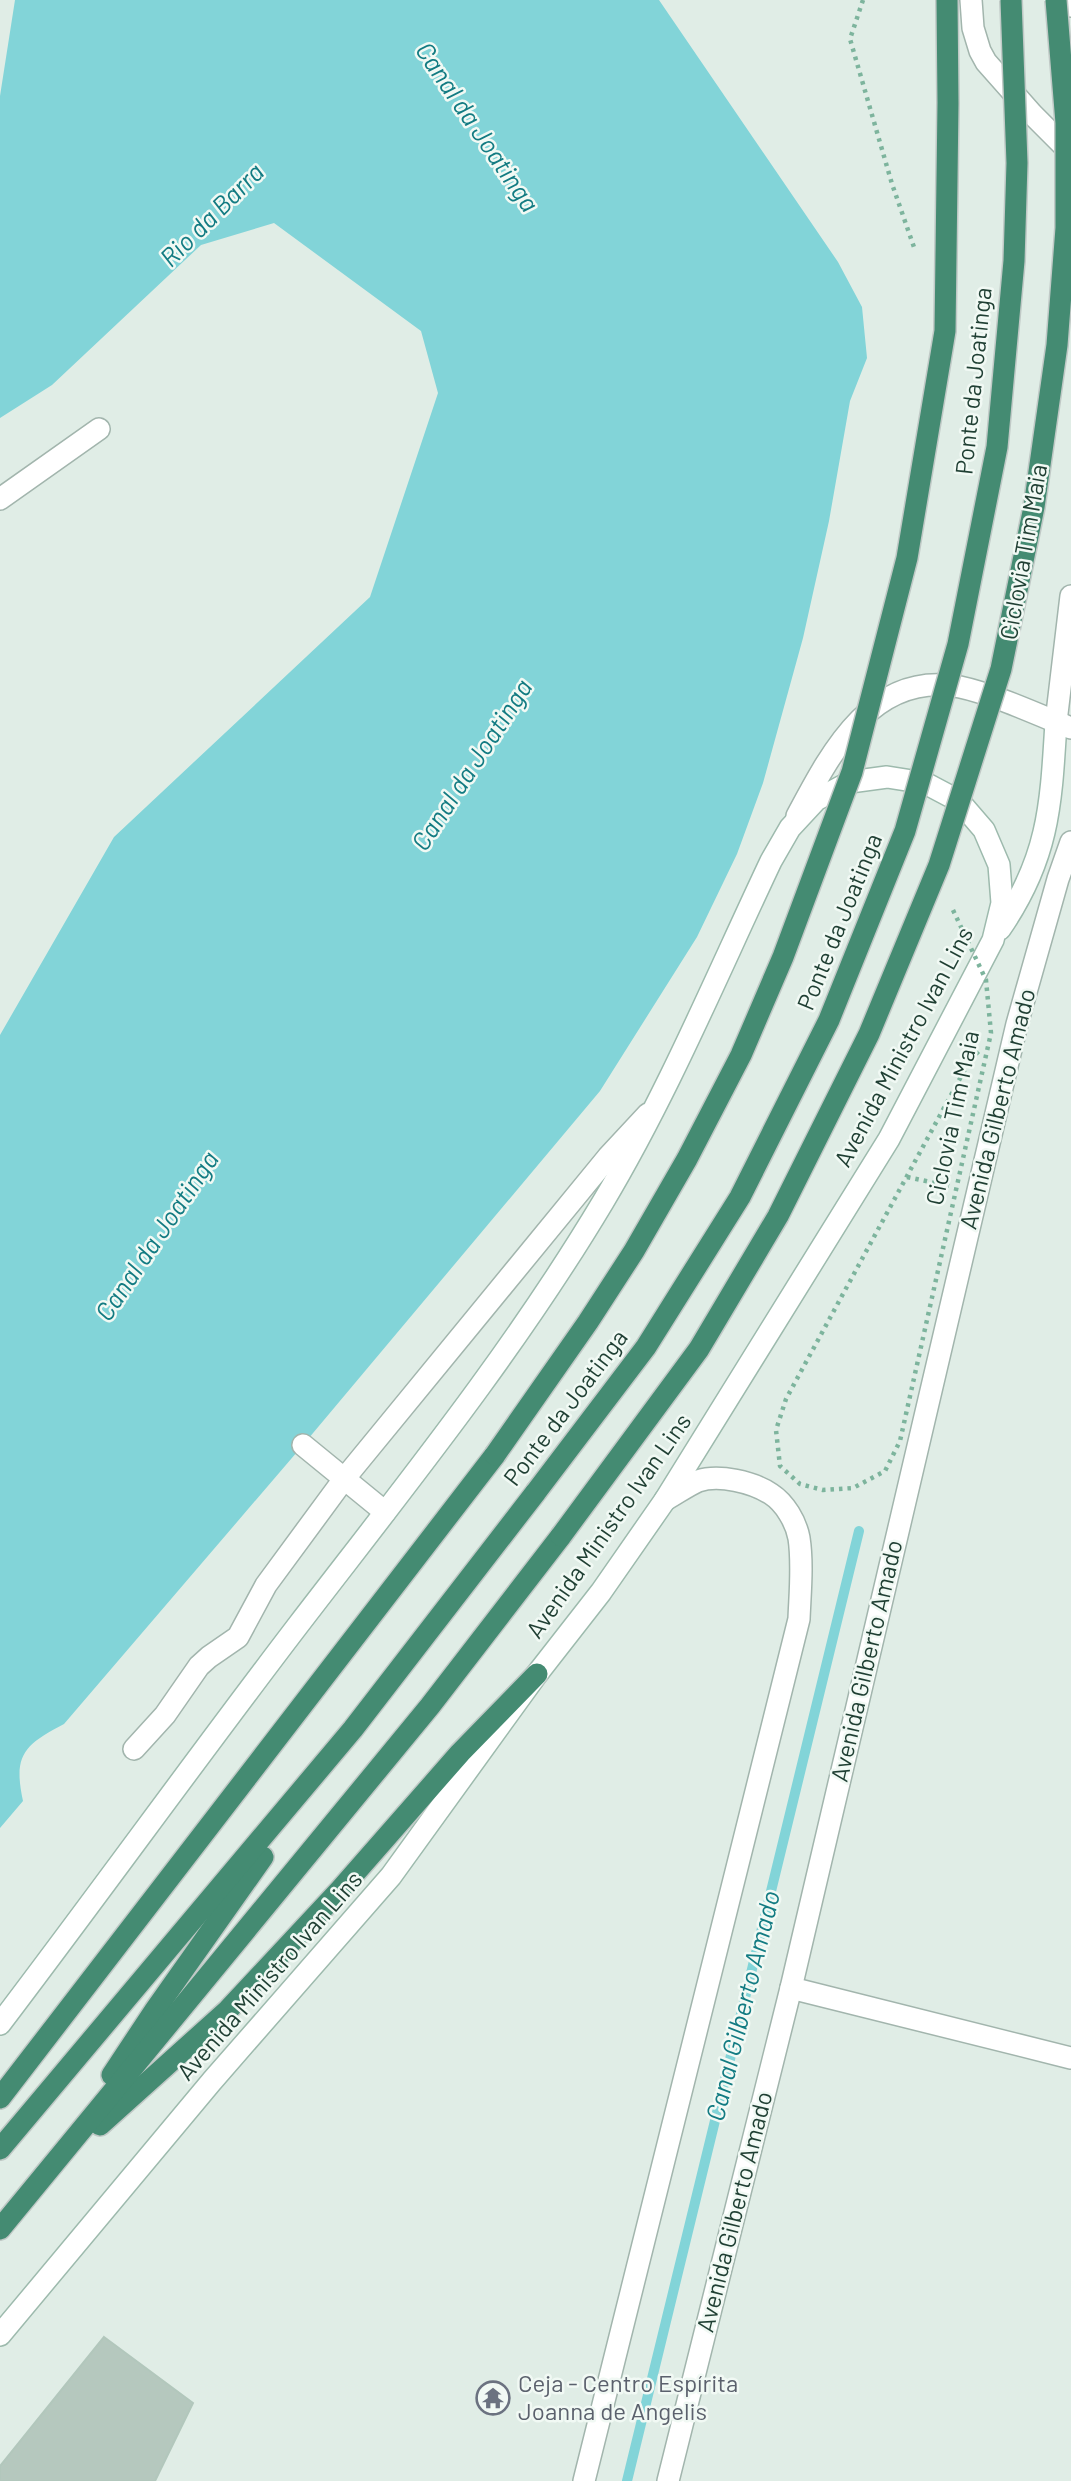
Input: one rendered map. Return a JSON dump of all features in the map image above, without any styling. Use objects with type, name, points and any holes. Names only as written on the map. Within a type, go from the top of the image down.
[{"type":"highway","name":"Ponte da Joatinga","points":[[0,2098],[495,1455],[614,1281],[687,1159],[741,1055],[783,957],[852,772],[907,558],[945,331],[947,0]]},
{"type":"highway","name":"Ponte da Joatinga","points":[[352,1729],[646,1347],[740,1197],[830,1020],[905,831],[958,644],[997,447],[1014,261],[1017,163],[1011,0]]},
{"type":"highway","name":"Avenida Ministro Ivan Lins","points":[[0,2229],[430,1706],[561,1536],[699,1349],[778,1216],[869,1034],[943,852],[1001,669],[1034,507],[1057,345],[1066,228],[1066,123],[1056,0]]},
{"type":"highway","points":[[54,2165],[228,2010],[340,1890],[460,1753],[537,1674]]},
{"type":"highway","points":[[0,2149],[352,1729]]},
{"type":"highway","points":[[54,2165],[155,2010],[352,1729]]},
{"type":"highway","points":[[0,2242],[34,2189]]},
{"type":"street","points":[[971,0],[973,28],[986,62],[1071,153]]},
{"type":"street","points":[[1067,0],[1071,6]]},
{"type":"street","points":[[0,499],[99,429]]},
{"type":"street","points":[[993,940],[1019,902],[1043,844],[1063,725],[1071,596]]},
{"type":"street","points":[[790,828],[819,774],[853,725],[870,710],[903,691],[919,687],[957,687],[1063,725]]},
{"type":"street","name":"Avenida Ministro Ivan Lins","points":[[0,2024],[269,1663],[465,1409],[543,1299],[604,1200],[658,1103],[771,861],[790,828],[816,800],[850,782],[887,776],[925,783],[959,801],[984,830],[999,865],[1002,903],[993,940],[890,1139],[666,1500],[391,1877],[221,2071],[0,2335]]},
{"type":"street","name":"Avenida Gilberto Amado","points":[[668,2481],[791,1988],[1017,1024],[1071,842]]},
{"type":"street","points":[[134,1749],[165,1715],[200,1666],[238,1637],[266,1585],[344,1479],[608,1157],[658,1103]]},
{"type":"street","points":[[303,1445],[384,1513]]},
{"type":"street","points":[[584,2481],[799,1619],[799,1537],[789,1512],[771,1494],[724,1479],[700,1480],[666,1500]]},
{"type":"street","points":[[791,1988],[1071,2059]]},
{"type":"path","points":[[863,0],[850,39],[892,184],[916,250]]},
{"type":"path","name":"Ciclovia Tim Maia","points":[[951,906],[985,980],[991,1033],[900,1441],[885,1471],[853,1488],[823,1490],[800,1484],[780,1466],[776,1430],[786,1399],[971,1060]]},
{"type":"path","name":"Ciclovia Tim Maia","points":[[906,1177],[950,1186]]},
{"type":"water","points":[[15,0],[659,0],[838,262],[862,307],[867,358],[850,401],[829,521],[803,638],[763,783],[737,854],[697,937],[600,1091],[303,1445],[64,1724],[31,1745],[21,1762],[20,1785],[23,1801],[0,1828],[0,1035],[114,837],[370,597],[438,393],[421,331],[274,223],[201,245],[52,385],[0,418],[0,96]]},
{"type":"building","points":[[104,2337],[193,2403],[155,2481],[0,2481],[0,2466]]},
{"type":"waterway","name":"Canal Gilberto Amado","points":[[627,2481],[859,1531]]},
{"type":"place","name":"Ceja - Centro Espírita Joanna de Angelis","points":[[493,2398]]},
{"type":"water label","name":"Canal da Joatinga","points":[[477,127]]},
{"type":"water label","name":"Rio da Barra","points":[[212,215]]},
{"type":"water label","name":"Canal da Joatinga","points":[[472,765]]},
{"type":"water label","name":"Canal da Joatinga","points":[[157,1236]]}]
